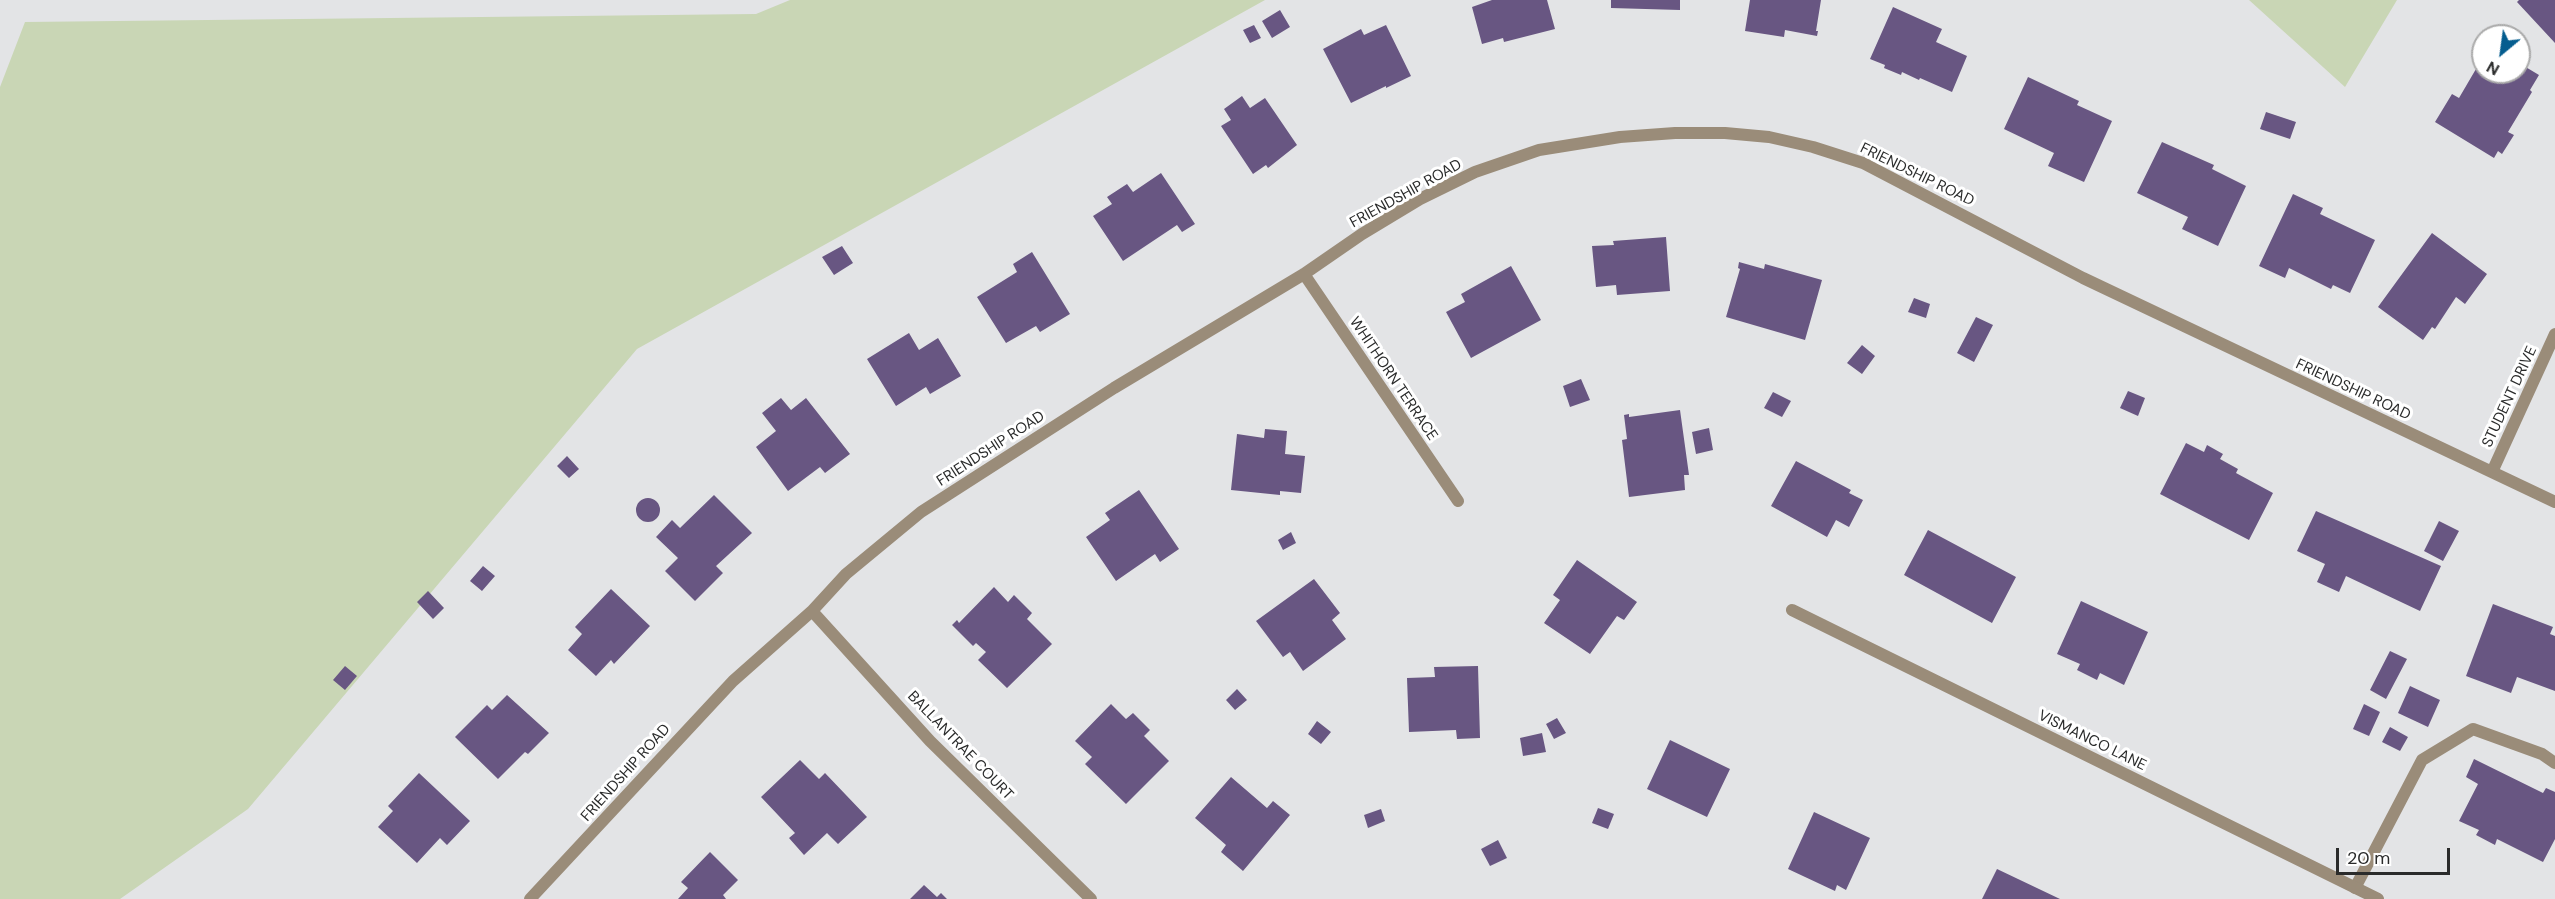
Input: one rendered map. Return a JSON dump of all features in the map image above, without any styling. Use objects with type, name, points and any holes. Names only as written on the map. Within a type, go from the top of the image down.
[{"type":"street","name":"FRIENDSHIP ROAD","points":[[530,899],[694,720],[733,681],[812,610],[846,573],[921,512],[1104,394],[1304,274],[1362,234],[1420,199],[1475,172],[1539,150],[1620,137],[1675,133],[1725,133],[1769,137],[1813,147],[1863,163],[2083,278],[2555,502]]},
{"type":"street","name":"WHITHORN TERRACE","points":[[1304,274],[1458,501]]},
{"type":"street","name":"STUDENT DRIVE","points":[[2492,472],[2555,334]]},
{"type":"street","name":"BALLANTRAE COURT","points":[[812,610],[930,741],[1091,899]]},
{"type":"street","name":"VISMANCO LANE","points":[[1792,610],[2378,899]]},
{"type":"street","points":[[2355,888],[2422,760],[2442,747],[2473,729],[2542,753],[2555,763]]},
{"type":"green space","points":[[790,0],[1265,0],[637,349],[248,809],[120,899],[0,899],[0,87],[25,22],[756,14]]},
{"type":"green space","points":[[2249,0],[2397,0],[2345,87]]},
{"type":"building","points":[[1492,0],[1547,0],[1555,29],[1504,42],[1503,38],[1482,44],[1472,7]]},
{"type":"building","points":[[1611,0],[1680,0],[1680,10],[1611,8]]},
{"type":"building","points":[[1750,0],[1821,0],[1817,36],[1785,30],[1784,37],[1745,31]]},
{"type":"building","points":[[2519,0],[2555,0],[2555,43],[2517,2]]},
{"type":"building","points":[[1893,7],[1942,29],[1936,42],[1967,56],[1952,92],[1902,72],[1901,75],[1870,59]]},
{"type":"building","points":[[1280,10],[1290,27],[1272,38],[1262,21]]},
{"type":"building","points":[[1254,25],[1261,38],[1250,43],[1243,30]]},
{"type":"building","points":[[1386,25],[1411,76],[1351,103],[1323,49],[1361,29],[1364,35]]},
{"type":"building","points":[[2531,70],[2539,75],[2530,90],[2532,92],[2508,132],[2514,135],[2502,154],[2498,151],[2494,158],[2435,122],[2452,94],[2459,98],[2471,78],[2471,84],[2531,84]]},
{"type":"building","points":[[2028,77],[2079,101],[2077,105],[2112,121],[2084,182],[2048,166],[2054,153],[2004,129]]},
{"type":"building","points":[[1242,96],[1250,108],[1265,98],[1297,145],[1268,168],[1266,165],[1253,174],[1221,126],[1231,120],[1224,109]]},
{"type":"building","points":[[2266,112],[2296,122],[2290,139],[2260,129]]},
{"type":"building","points":[[2162,142],[2214,165],[2212,169],[2246,186],[2218,246],[2182,229],[2188,217],[2137,193]]},
{"type":"building","points":[[1161,173],[1195,224],[1182,232],[1177,225],[1123,261],[1093,216],[1112,204],[1107,197],[1127,184],[1133,192]]},
{"type":"building","points":[[2293,194],[2323,208],[2320,214],[2375,240],[2350,293],[2333,285],[2331,289],[2289,268],[2285,278],[2259,266]]},
{"type":"building","points":[[2432,233],[2487,274],[2465,304],[2456,297],[2435,329],[2432,327],[2423,340],[2378,307]]},
{"type":"building","points":[[1666,237],[1670,291],[1617,295],[1616,285],[1596,287],[1592,246],[1614,245],[1613,241]]},
{"type":"building","points":[[842,246],[853,263],[834,275],[822,257]]},
{"type":"building","points":[[1032,252],[1070,314],[1040,332],[1036,326],[1006,343],[977,297],[1017,272],[1013,264]]},
{"type":"building","points":[[1739,262],[1764,269],[1765,264],[1822,280],[1805,340],[1726,317],[1740,269],[1738,268]]},
{"type":"building","points":[[1511,266],[1541,320],[1471,358],[1446,312],[1465,302],[1461,294]]},
{"type":"building","points":[[1914,298],[1930,304],[1926,318],[1908,312]]},
{"type":"building","points":[[1976,317],[1993,325],[1974,362],[1957,353]]},
{"type":"building","points":[[909,333],[919,350],[938,338],[961,376],[930,394],[926,387],[896,406],[867,359]]},
{"type":"building","points":[[1862,345],[1875,356],[1862,374],[1847,363]]},
{"type":"building","points":[[1581,379],[1590,400],[1570,407],[1563,386]]},
{"type":"building","points":[[2128,391],[2145,398],[2138,416],[2120,408]]},
{"type":"building","points":[[1773,392],[1791,401],[1782,417],[1764,408]]},
{"type":"building","points":[[781,398],[791,410],[806,398],[850,454],[825,473],[820,467],[788,491],[756,447],[776,431],[762,413]]},
{"type":"building","points":[[1680,410],[1689,475],[1684,475],[1685,490],[1629,497],[1622,440],[1627,439],[1624,415],[1629,414],[1629,417]]},
{"type":"building","points":[[1709,428],[1713,450],[1696,454],[1692,432]]},
{"type":"building","points":[[1265,429],[1287,431],[1285,454],[1305,456],[1301,493],[1280,491],[1280,495],[1231,490],[1237,434],[1264,438]]},
{"type":"building","points":[[2186,443],[2204,452],[2207,445],[2223,454],[2220,459],[2238,469],[2236,473],[2273,493],[2249,540],[2160,494]]},
{"type":"building","points":[[567,456],[579,469],[569,478],[557,466]]},
{"type":"building","points":[[1796,461],[1851,490],[1849,493],[1863,500],[1849,527],[1836,520],[1827,537],[1771,506]]},
{"type":"building","points":[[1139,490],[1179,549],[1160,562],[1155,554],[1116,581],[1086,537],[1110,520],[1105,513]]},
{"type":"building","points":[[714,495],[752,533],[716,566],[723,573],[695,601],[665,571],[678,558],[656,537],[672,520],[680,528]]},
{"type":"building","points":[[648,498],[657,501],[660,510],[657,519],[648,522],[639,519],[636,510],[639,501]]},
{"type":"building","points":[[2316,511],[2441,566],[2420,611],[2346,576],[2339,592],[2317,582],[2325,564],[2297,551]]},
{"type":"building","points":[[2439,521],[2459,531],[2443,561],[2424,551]]},
{"type":"building","points":[[1928,530],[2016,577],[1992,623],[1904,575]]},
{"type":"building","points":[[1291,532],[1296,543],[1283,550],[1278,540]]},
{"type":"building","points":[[1577,560],[1637,602],[1624,620],[1617,616],[1590,654],[1544,623],[1560,600],[1553,595]]},
{"type":"building","points":[[483,566],[495,576],[482,591],[470,581]]},
{"type":"building","points":[[1314,579],[1340,613],[1332,620],[1346,639],[1303,671],[1290,652],[1283,657],[1256,621]]},
{"type":"building","points":[[994,587],[1008,602],[1014,595],[1032,613],[1027,619],[1052,644],[1007,688],[978,660],[986,652],[976,643],[973,646],[952,625],[957,620],[959,623]]},
{"type":"building","points":[[611,589],[650,626],[614,664],[611,660],[596,676],[568,650],[582,634],[575,627]]},
{"type":"building","points":[[428,591],[444,608],[433,619],[417,602]]},
{"type":"building","points":[[2081,601],[2148,632],[2124,685],[2100,673],[2097,680],[2077,670],[2080,664],[2057,654]]},
{"type":"building","points":[[2493,604],[2553,627],[2550,634],[2555,636],[2555,691],[2517,677],[2511,693],[2466,676]]},
{"type":"building","points":[[2390,651],[2407,659],[2386,699],[2370,690]]},
{"type":"building","points":[[345,666],[357,676],[345,690],[333,680]]},
{"type":"building","points":[[1478,666],[1480,738],[1457,739],[1456,730],[1409,732],[1407,678],[1435,677],[1434,667]]},
{"type":"building","points":[[2410,686],[2440,700],[2428,727],[2398,713]]},
{"type":"building","points":[[1237,689],[1247,700],[1235,710],[1226,700]]},
{"type":"building","points":[[507,695],[549,733],[528,754],[525,752],[498,779],[455,737],[487,705],[492,710]]},
{"type":"building","points":[[1111,704],[1126,719],[1133,713],[1150,730],[1144,736],[1169,761],[1126,804],[1085,764],[1092,757],[1075,741]]},
{"type":"building","points":[[2364,704],[2380,712],[2369,736],[2353,729]]},
{"type":"building","points":[[1557,718],[1566,733],[1554,739],[1546,724]]},
{"type":"building","points":[[1317,721],[1331,732],[1321,744],[1308,734]]},
{"type":"building","points":[[2390,727],[2408,737],[2400,751],[2382,742]]},
{"type":"building","points":[[1542,733],[1546,752],[1523,756],[1520,738]]},
{"type":"building","points":[[1670,740],[1730,769],[1707,817],[1647,789]]},
{"type":"building","points":[[2474,759],[2543,793],[2546,788],[2555,792],[2555,839],[2543,862],[2497,839],[2495,845],[2476,835],[2479,830],[2459,821],[2478,784],[2466,777]]},
{"type":"building","points":[[800,760],[819,779],[825,773],[867,817],[838,844],[827,833],[804,855],[789,838],[795,833],[761,797]]},
{"type":"building","points":[[419,773],[470,821],[447,845],[440,838],[417,863],[378,827],[393,811],[388,806]]},
{"type":"building","points":[[1231,777],[1267,808],[1273,801],[1290,815],[1243,871],[1221,852],[1226,845],[1195,818]]},
{"type":"building","points":[[1598,808],[1614,814],[1608,829],[1592,823]]},
{"type":"building","points":[[1381,809],[1385,821],[1368,828],[1364,815]]},
{"type":"building","points":[[1814,812],[1870,838],[1846,890],[1837,885],[1835,891],[1788,869]]},
{"type":"building","points":[[1498,840],[1507,858],[1490,866],[1481,849]]},
{"type":"building","points":[[710,852],[738,880],[723,895],[726,899],[678,899],[688,888],[681,882]]},
{"type":"building","points":[[1997,869],[2060,899],[1982,899]]},
{"type":"building","points":[[924,885],[937,897],[941,893],[947,899],[910,899]]}]
